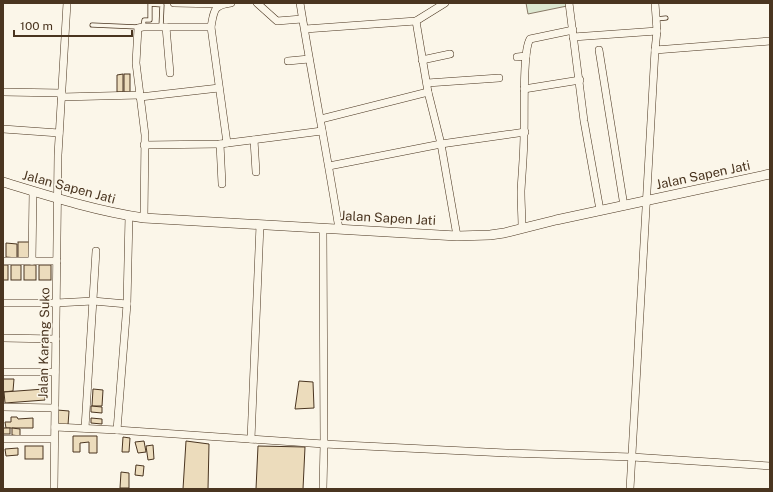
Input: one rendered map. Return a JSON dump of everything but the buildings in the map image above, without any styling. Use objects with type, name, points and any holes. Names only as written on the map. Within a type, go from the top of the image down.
[{"type":"street","name":"Jalan Karang Suko","points":[[54,489],[56,261],[59,133],[67,3]]},
{"type":"street","points":[[174,3],[231,3]]},
{"type":"street","points":[[257,3],[277,21],[302,19]]},
{"type":"street","points":[[300,3],[339,228]]},
{"type":"street","points":[[305,29],[416,21],[445,3]]},
{"type":"street","points":[[569,3],[584,120],[600,210]]},
{"type":"street","points":[[630,489],[657,31],[655,3]]},
{"type":"street","points":[[220,4],[214,11],[211,27],[227,143]]},
{"type":"street","points":[[416,21],[428,92],[440,144],[457,236]]},
{"type":"street","points":[[164,27],[170,73]]},
{"type":"street","points":[[144,218],[144,125],[136,63],[138,28],[211,27]]},
{"type":"street","points":[[522,228],[521,192],[524,132],[524,88],[526,56],[528,42],[530,39],[573,34],[657,31]]},
{"type":"street","points":[[655,50],[770,41]]},
{"type":"street","points":[[599,50],[624,206]]},
{"type":"street","points":[[422,60],[450,54]]},
{"type":"street","points":[[517,57],[526,56]]},
{"type":"street","points":[[288,61],[309,59]]},
{"type":"street","points":[[427,83],[499,78]]},
{"type":"street","points":[[524,88],[580,80]]},
{"type":"street","points":[[3,92],[61,95],[140,96],[219,88]]},
{"type":"street","points":[[321,119],[428,92]]},
{"type":"street","points":[[3,129],[59,133]]},
{"type":"street","points":[[144,146],[220,144],[322,131]]},
{"type":"street","points":[[329,166],[440,144],[524,132]]},
{"type":"street","points":[[254,140],[256,172]]},
{"type":"street","points":[[220,144],[222,184]]},
{"type":"street","name":"Jalan Sapen Jati","points":[[3,182],[58,198],[129,216],[144,218],[339,228],[457,236],[490,235],[770,174]]},
{"type":"street","points":[[32,261],[33,191]]},
{"type":"street","points":[[117,430],[127,304],[129,216]]},
{"type":"street","points":[[251,439],[260,225]]},
{"type":"street","points":[[322,228],[323,489]]},
{"type":"street","points":[[85,428],[96,251]]},
{"type":"street","points":[[3,261],[56,261]]},
{"type":"street","points":[[3,303],[93,301],[127,304]]},
{"type":"street","points":[[3,338],[56,339]]},
{"type":"street","points":[[3,372],[55,372]]},
{"type":"street","points":[[3,407],[55,408]]},
{"type":"street","points":[[55,427],[324,444],[506,453],[632,457],[770,466]]},
{"type":"street","points":[[3,439],[54,439]]},
{"type":"lane","points":[[92,25],[142,27],[144,20],[150,20],[150,4],[162,5],[164,27]]},
{"type":"lane","points":[[656,19],[666,18]]},
{"type":"green space","points":[[526,3],[567,3],[567,6],[528,14]]}]
